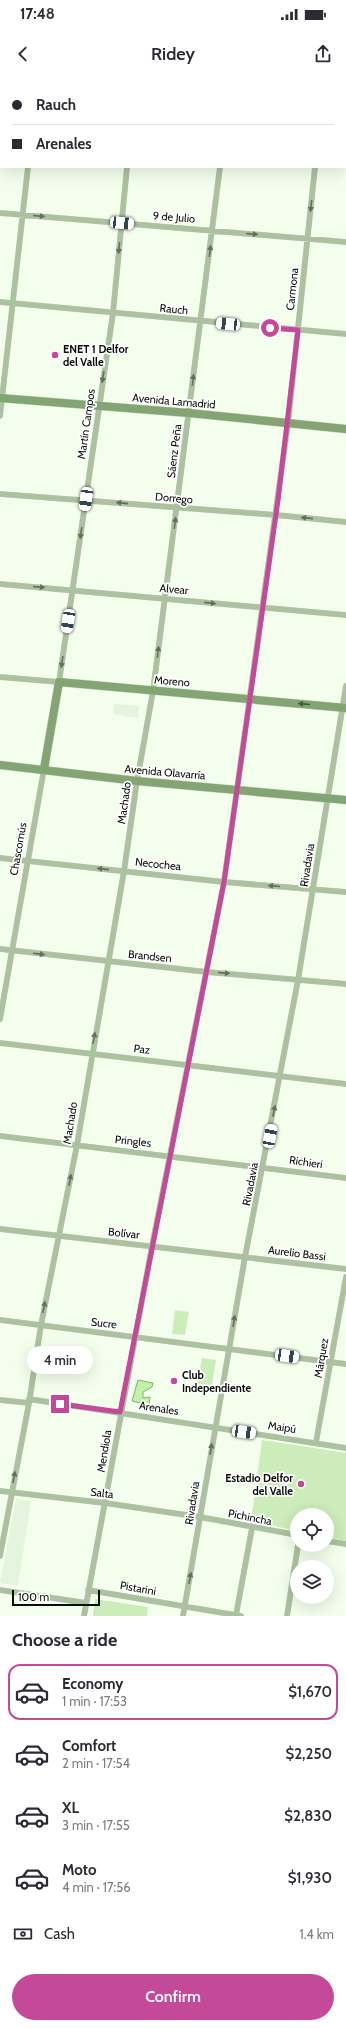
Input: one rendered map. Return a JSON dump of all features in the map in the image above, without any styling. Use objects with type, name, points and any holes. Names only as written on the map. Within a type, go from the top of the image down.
[{"type":"main road","name":"Avenida Lamadrid","points":[[1,398],[189,412],[346,429]]},
{"type":"main road","name":"Moreno","points":[[59,682],[345,708]]},
{"type":"main road","name":"Chascomús","points":[[44,770],[59,682]]},
{"type":"main road","name":"Avenida Olavarría","points":[[0,765],[137,781],[346,800]]},
{"type":"street","points":[[0,416],[28,168]]},
{"type":"street","name":"Martín Campos","points":[[59,682],[86,499],[98,405],[113,313],[127,168]]},
{"type":"street","name":"Sáenz Peña","points":[[153,691],[220,168]]},
{"type":"street","name":"Carmona","points":[[250,699],[288,423],[315,168]]},
{"type":"street","name":"9 de Julio","points":[[0,213],[346,242]]},
{"type":"street","name":"Rauch","points":[[0,302],[200,322],[346,334]]},
{"type":"street","name":"Dorrego","points":[[0,494],[86,499],[346,522]]},
{"type":"street","name":"Alvear","points":[[0,584],[346,615]]},
{"type":"street","name":"Moreno","points":[[0,677],[59,682]]},
{"type":"street","name":"Rivadavia","points":[[183,1616],[245,1257],[264,1167],[298,980],[328,798],[345,708],[346,686]]},
{"type":"street","name":"Machado","points":[[0,1556],[29,1401],[41,1326],[77,1145],[153,691]]},
{"type":"street","name":"Mendiola","points":[[84,1616],[120,1412],[224,882],[250,699]]},
{"type":"street","name":"Chascomús","points":[[0,1019],[44,770]]},
{"type":"street","name":"Necochea","points":[[0,858],[224,882],[346,892]]},
{"type":"street","name":"Brandsen","points":[[0,949],[108,962],[346,984]]},
{"type":"street","name":"Paz","points":[[0,1043],[281,1075],[346,1084]]},
{"type":"street","name":"Pringles","points":[[0,1136],[264,1167]]},
{"type":"street","name":"Richieri","points":[[264,1167],[346,1178]]},
{"type":"street","name":"Bolívar","points":[[0,1229],[245,1257]]},
{"type":"street","name":"Aurelio Bassi","points":[[245,1257],[346,1269]]},
{"type":"street","name":"Márquez","points":[[316,1442],[346,1277]]},
{"type":"street","name":"Sucre","points":[[0,1320],[346,1364]]},
{"type":"street","name":"Arenales","points":[[0,1400],[29,1401],[120,1412],[215,1427]]},
{"type":"street","name":"Maipú","points":[[215,1427],[346,1448]]},
{"type":"street","name":"Salta","points":[[0,1491],[105,1503],[200,1517]]},
{"type":"street","name":"Pichincha","points":[[200,1517],[252,1528],[290,1534]]},
{"type":"street","points":[[238,1616],[252,1528]]},
{"type":"street","points":[[334,1542],[346,1544]]},
{"type":"street","points":[[288,1616],[297,1552]]},
{"type":"street","points":[[0,1590],[86,1603]]},
{"type":"street","name":"Pistarini","points":[[88,1590],[238,1616]]},
{"type":"shaded area","points":[[114,704],[139,706],[138,718],[113,714]]},
{"type":"shaded area","points":[[175,1310],[189,1312],[185,1335],[172,1334]]},
{"type":"shaded area","points":[[202,1358],[216,1360],[211,1391],[196,1389]]},
{"type":"shaded area","points":[[138,1380],[153,1383],[152,1387],[143,1392],[143,1398],[150,1397],[149,1405],[132,1401]]},
{"type":"shaded area","name":"Estadio Delfor del Valle","points":[[262,1440],[346,1453],[346,1541],[334,1538],[334,1508],[290,1508],[290,1529],[251,1521]]},
{"type":"shaded area","points":[[16,1499],[31,1501],[18,1586],[0,1583]]},
{"type":"shaded area","points":[[95,1599],[148,1607],[147,1616],[93,1616]]},
{"type":"place","name":"ENET 1 Delfor del Valle","points":[[55,355]]},
{"type":"place","name":"Club Independiente","points":[[174,1381]]},
{"type":"place","name":"Estadio Delfor del Valle","points":[[301,1484]]},
{"type":"route","points":[[60,1404],[120,1412],[207,972],[224,882],[272,546],[298,330],[270,328]]}]
